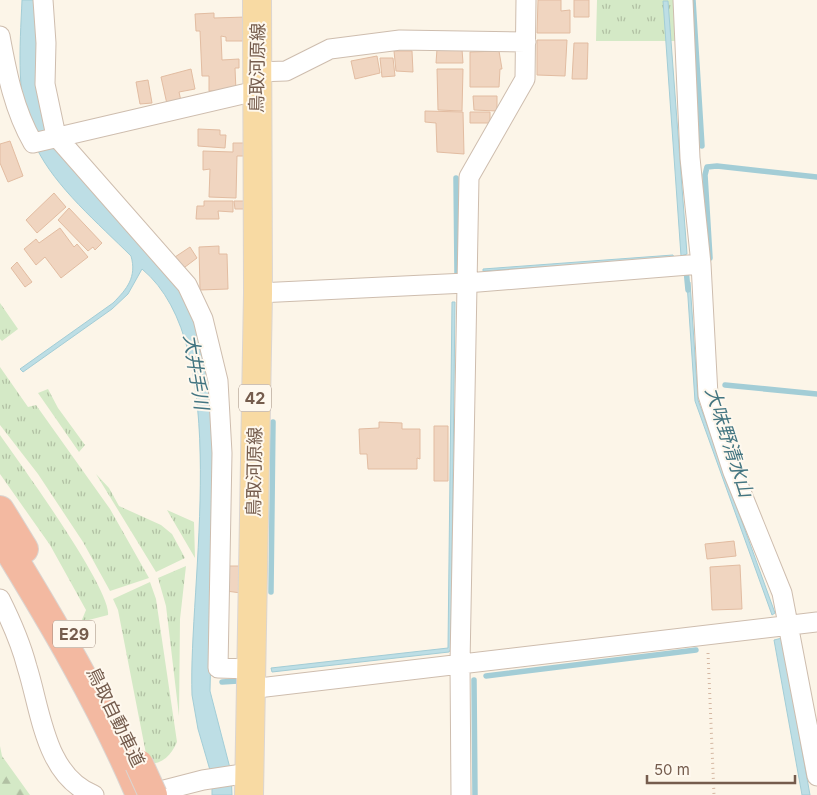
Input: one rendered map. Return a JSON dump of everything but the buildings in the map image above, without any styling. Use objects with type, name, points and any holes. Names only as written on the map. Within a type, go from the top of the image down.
[{"type":"highway","name":"鳥取自動車道","points":[[0,510],[74,634],[134,766],[140,795]]},
{"type":"highway","name":"鳥取自動車道","points":[[0,536],[134,766],[153,795]]},
{"type":"main road","name":"鳥取河原線","points":[[244,781],[250,679],[258,293],[258,0]]},
{"type":"street","points":[[43,0],[46,43],[45,84],[56,136],[187,285],[202,319],[218,381],[222,453],[218,668],[250,679],[282,684],[817,622]]},
{"type":"street","points":[[461,795],[460,664],[469,177],[525,79],[526,0]]},
{"type":"street","points":[[683,0],[690,158],[701,264],[708,396],[733,472],[782,593],[817,776]]},
{"type":"street","points":[[0,36],[9,84],[24,128],[33,143],[257,82],[286,71],[330,49],[400,40],[526,42]]},
{"type":"street","points":[[258,293],[466,283],[701,264]]},
{"type":"street","points":[[0,599],[27,666],[45,735],[62,770],[81,790],[94,795]]},
{"type":"street","points":[[145,795],[203,780],[244,781]]},
{"type":"path","points":[[708,635],[714,795]]},
{"type":"green space","points":[[597,0],[673,0],[675,41],[596,41]]},
{"type":"green space","points":[[0,303],[18,329],[2,341],[0,339]]},
{"type":"green space","points":[[0,367],[28,407],[36,405],[110,509],[149,578],[110,591],[83,542],[38,474],[0,425]]},
{"type":"green space","points":[[48,389],[58,408],[85,445],[79,452],[38,393]]},
{"type":"green space","points":[[0,435],[81,554],[105,601],[108,615],[81,622],[86,610],[50,545],[0,474]]},
{"type":"green space","points":[[96,474],[109,488],[119,506],[161,525],[172,534],[185,558],[156,572]]},
{"type":"green space","points":[[167,510],[194,522],[195,558]]},
{"type":"green space","points":[[186,566],[180,619],[179,716],[166,606],[158,578]]},
{"type":"green space","points":[[150,582],[156,599],[177,742],[166,758],[153,764],[148,764],[118,610],[113,599]]},
{"type":"green space","points":[[0,746],[2,756],[30,795],[0,795]]},
{"type":"water","name":"大井手川","points":[[22,0],[36,0],[60,154],[179,288],[198,321],[216,426],[210,691],[231,772],[232,795],[212,795],[212,777],[198,729],[192,695],[199,532],[200,470],[198,409],[188,353],[171,305],[142,269],[128,294],[112,309],[23,372],[20,369],[113,303],[123,293],[133,270],[131,256],[66,191],[54,176],[44,162],[29,130],[20,75]]},
{"type":"water","points":[[663,1],[668,1],[687,254],[681,256]]},
{"type":"water","points":[[673,255],[674,258],[483,271],[483,269]]},
{"type":"water","points":[[690,282],[698,400],[775,613],[772,615],[695,401],[687,283]]},
{"type":"water","points":[[452,302],[455,302],[451,649],[449,652],[272,672],[271,668],[448,648]]},
{"type":"water","points":[[782,638],[810,795],[802,795],[774,640]]},
{"type":"waterway","points":[[693,0],[702,146]]},
{"type":"waterway","points":[[710,258],[705,175],[707,167],[717,166],[817,177]]},
{"type":"waterway","points":[[456,178],[457,273]]},
{"type":"waterway","name":"大味野清水山","points":[[686,269],[688,290]]},
{"type":"waterway","points":[[725,385],[817,394]]},
{"type":"waterway","points":[[271,592],[273,422]]},
{"type":"waterway","points":[[486,676],[696,650]]},
{"type":"waterway","points":[[474,680],[475,795]]},
{"type":"waterway","points":[[222,682],[238,681]]}]
